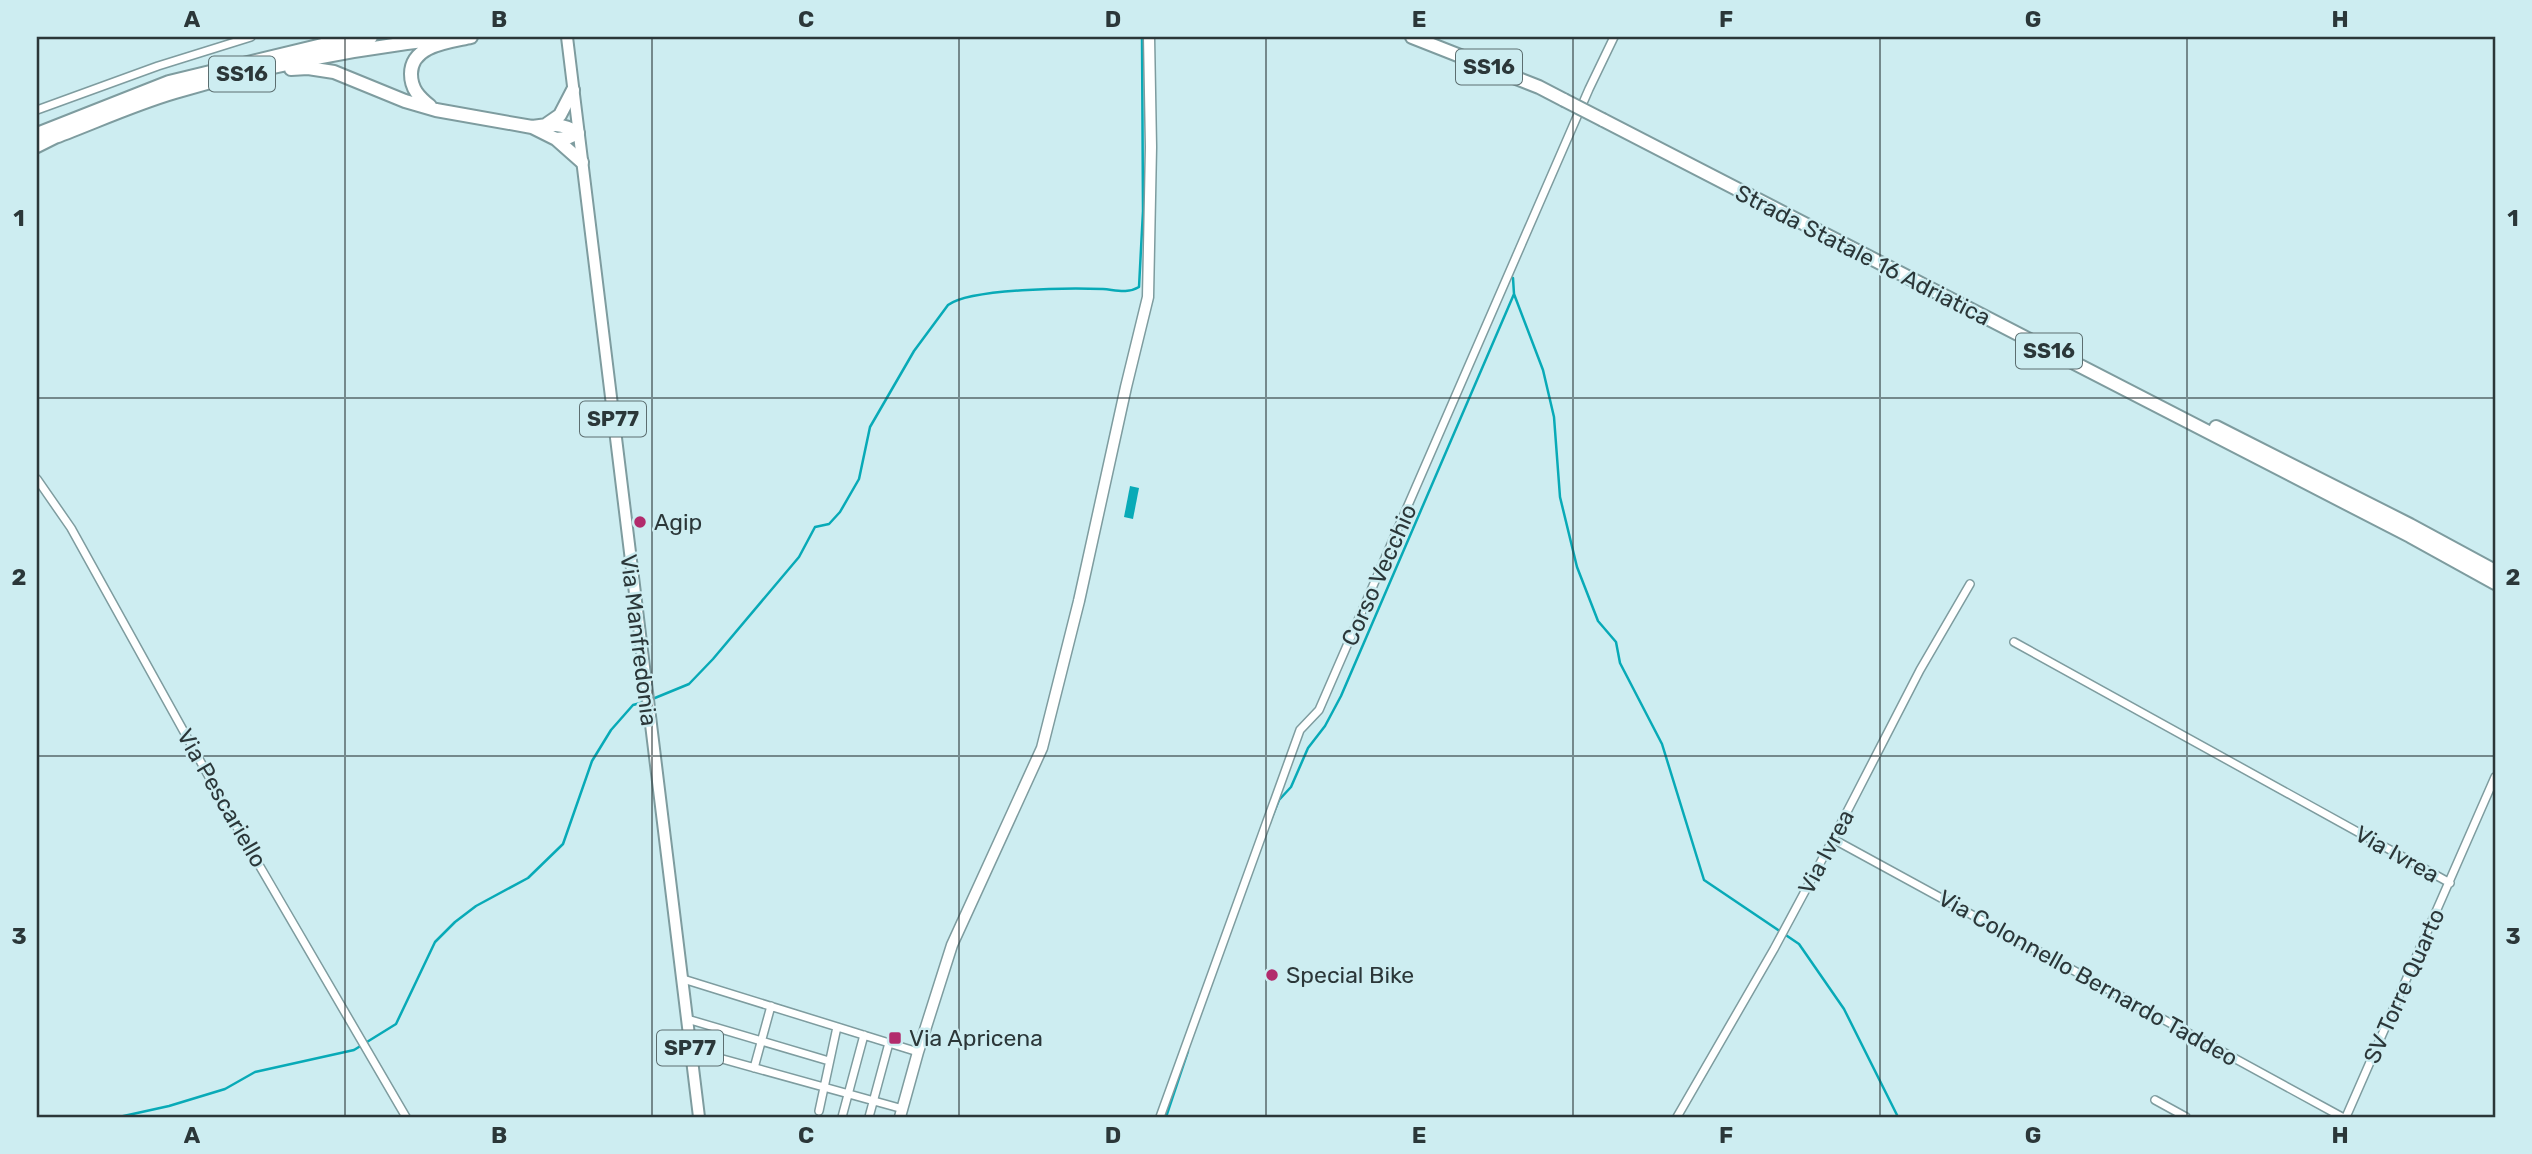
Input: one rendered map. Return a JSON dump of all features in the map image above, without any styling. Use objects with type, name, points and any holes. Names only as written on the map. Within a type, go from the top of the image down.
[{"type":"highway","name":"SS16","points":[[37,134],[169,82],[298,50],[371,37]]},
{"type":"highway","name":"SS16","points":[[37,146],[172,93],[242,74],[324,55],[457,37]]},
{"type":"highway","points":[[436,110],[418,97],[411,82],[411,68],[418,55],[430,47],[471,37]]},
{"type":"highway","name":"Strada Statale 16 Adriatica","points":[[1412,37],[1567,98]]},
{"type":"highway","name":"Strada Statale 16 Adriatica","points":[[1428,37],[1539,81],[1604,118],[2410,536],[2495,583]]},
{"type":"highway","points":[[242,74],[308,68],[334,72],[405,102],[532,127],[556,139],[582,162]]},
{"type":"highway","points":[[547,125],[560,115],[573,90]]},
{"type":"highway","name":"Strada Statale 16 Adriatica","points":[[1604,118],[2410,525],[2495,572]]},
{"type":"highway","points":[[532,127],[567,126],[578,132]]},
{"type":"highway","points":[[556,139],[567,138],[578,132]]},
{"type":"main road","name":"SP77","points":[[567,37],[582,162]]},
{"type":"main road","name":"Via Manfredonia","points":[[582,162],[699,1117]]},
{"type":"street","points":[[37,110],[158,66],[251,37]]},
{"type":"street","points":[[690,1050],[873,1101],[902,1113],[918,1052],[953,945],[1042,748],[1079,601],[1148,297],[1151,147],[1149,37]]},
{"type":"street","name":"Corso Vecchio","points":[[1160,1117],[1300,730],[1320,710],[1614,37]]},
{"type":"street","name":"Via Pescariello","points":[[37,480],[71,528],[234,822],[406,1117]]},
{"type":"street","name":"Via Ivrea","points":[[1677,1117],[1774,949],[1920,670],[1970,584]]},
{"type":"street","name":"Via Ivrea","points":[[2014,642],[2450,883]]},
{"type":"street","name":"SV Torre Quarto","points":[[2344,1117],[2495,777]]},
{"type":"street","name":"Via Colonnello Bernardo Taddeo","points":[[1833,839],[2344,1117]]},
{"type":"street","points":[[682,979],[918,1052]]},
{"type":"street","points":[[754,1068],[771,1006]]},
{"type":"street","points":[[687,1019],[829,1062]]},
{"type":"street","points":[[820,1111],[837,1027]]},
{"type":"street","points":[[842,1117],[864,1035]]},
{"type":"street","points":[[869,1117],[889,1043]]},
{"type":"street","points":[[2155,1100],[2186,1117]]},
{"type":"water","points":[[1130,486],[1139,488],[1133,519],[1124,517]]},
{"type":"waterway","points":[[650,700],[689,684],[799,557],[815,527],[829,524],[840,512],[859,479],[870,427],[914,351],[948,305],[960,299],[999,292],[1069,289],[1126,291],[1139,287],[1143,211],[1142,37]]},
{"type":"waterway","points":[[1272,817],[1279,800],[1291,787],[1308,748],[1325,726],[1341,696],[1514,294],[1513,278]]},
{"type":"waterway","points":[[1514,294],[1543,370],[1554,417],[1560,497],[1577,567],[1598,621],[1616,642],[1620,663],[1662,744],[1704,880],[1799,944],[1844,1009],[1898,1117]]},
{"type":"waterway","points":[[119,1117],[169,1106],[225,1089],[255,1072],[354,1050],[396,1024],[435,942],[476,906],[528,878],[563,844],[592,761],[611,730],[633,705],[644,702]]},
{"type":"waterway","points":[[1166,1117],[1188,1051]]},
{"type":"place","name":"Agip","points":[[640,522]]},
{"type":"place","name":"Special Bike","points":[[1272,975]]},
{"type":"place","name":"Via Apricena","points":[[895,1038]]}]
